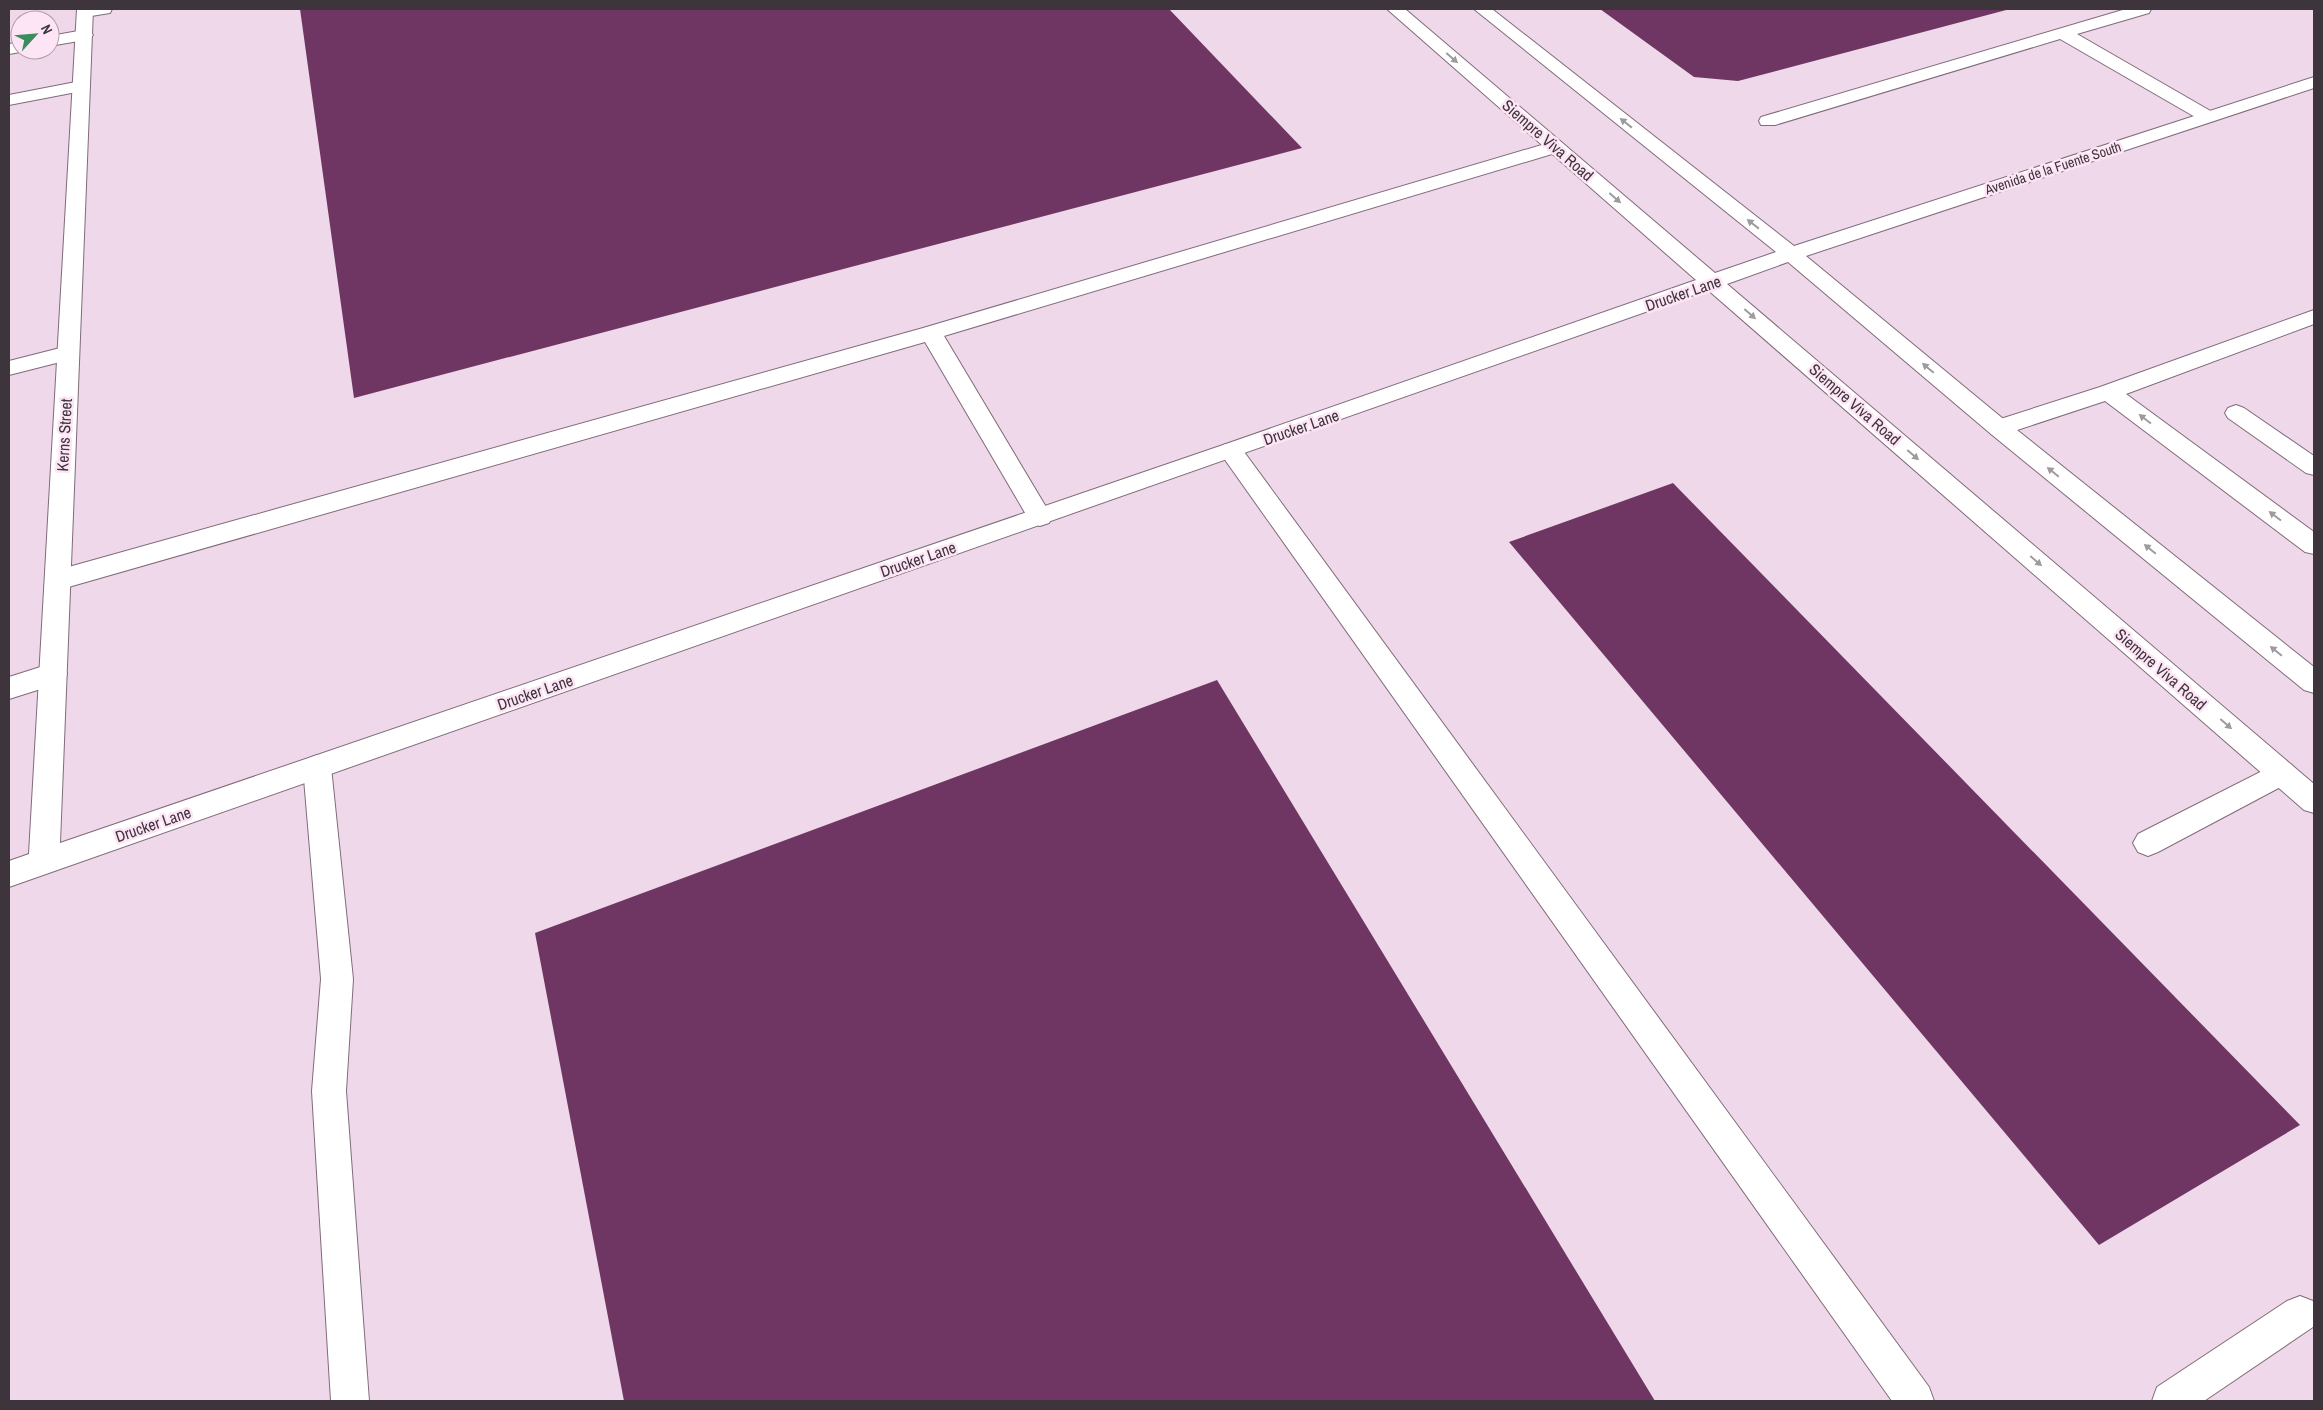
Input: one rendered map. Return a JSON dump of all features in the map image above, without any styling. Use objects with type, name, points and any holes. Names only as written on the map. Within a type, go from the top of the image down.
[{"type":"street","name":"Siempre Viva Road","points":[[1395,9],[2314,801]]},
{"type":"street","points":[[1482,9],[1791,254],[1999,428],[2314,682]]},
{"type":"street","points":[[1768,121],[2143,9]]},
{"type":"street","points":[[60,35],[89,16]]},
{"type":"street","name":"Kerns Street","points":[[44,862],[81,86],[89,16]]},
{"type":"street","points":[[2062,33],[2208,117]]},
{"type":"street","name":"Avenida de la Fuente South","points":[[1791,254],[2314,82]]},
{"type":"street","points":[[9,100],[81,86]]},
{"type":"street","points":[[58,580],[932,333],[1555,147]]},
{"type":"street","name":"Drucker Lane","points":[[9,874],[1231,451],[1791,254]]},
{"type":"street","points":[[1999,428],[2108,392],[2314,317]]},
{"type":"street","points":[[932,333],[1040,517]]},
{"type":"street","points":[[9,368],[68,353]]},
{"type":"street","points":[[2108,392],[2314,545]]},
{"type":"street","points":[[2236,413],[2314,468]]},
{"type":"street","points":[[1231,451],[1915,1401]]},
{"type":"street","points":[[9,688],[53,674]]},
{"type":"street","points":[[317,767],[337,979],[329,1091],[350,1401]]},
{"type":"street","points":[[2148,843],[2282,773]]},
{"type":"street","points":[[2171,1401],[2300,1314]]},
{"type":"building","points":[[300,9],[1169,9],[1302,148],[354,398]]},
{"type":"building","points":[[1600,9],[2010,9],[1738,81],[1694,77]]},
{"type":"building","points":[[1673,483],[2300,1125],[2099,1245],[1509,542]]},
{"type":"building","points":[[1217,680],[1655,1401],[624,1401],[535,933]]}]
